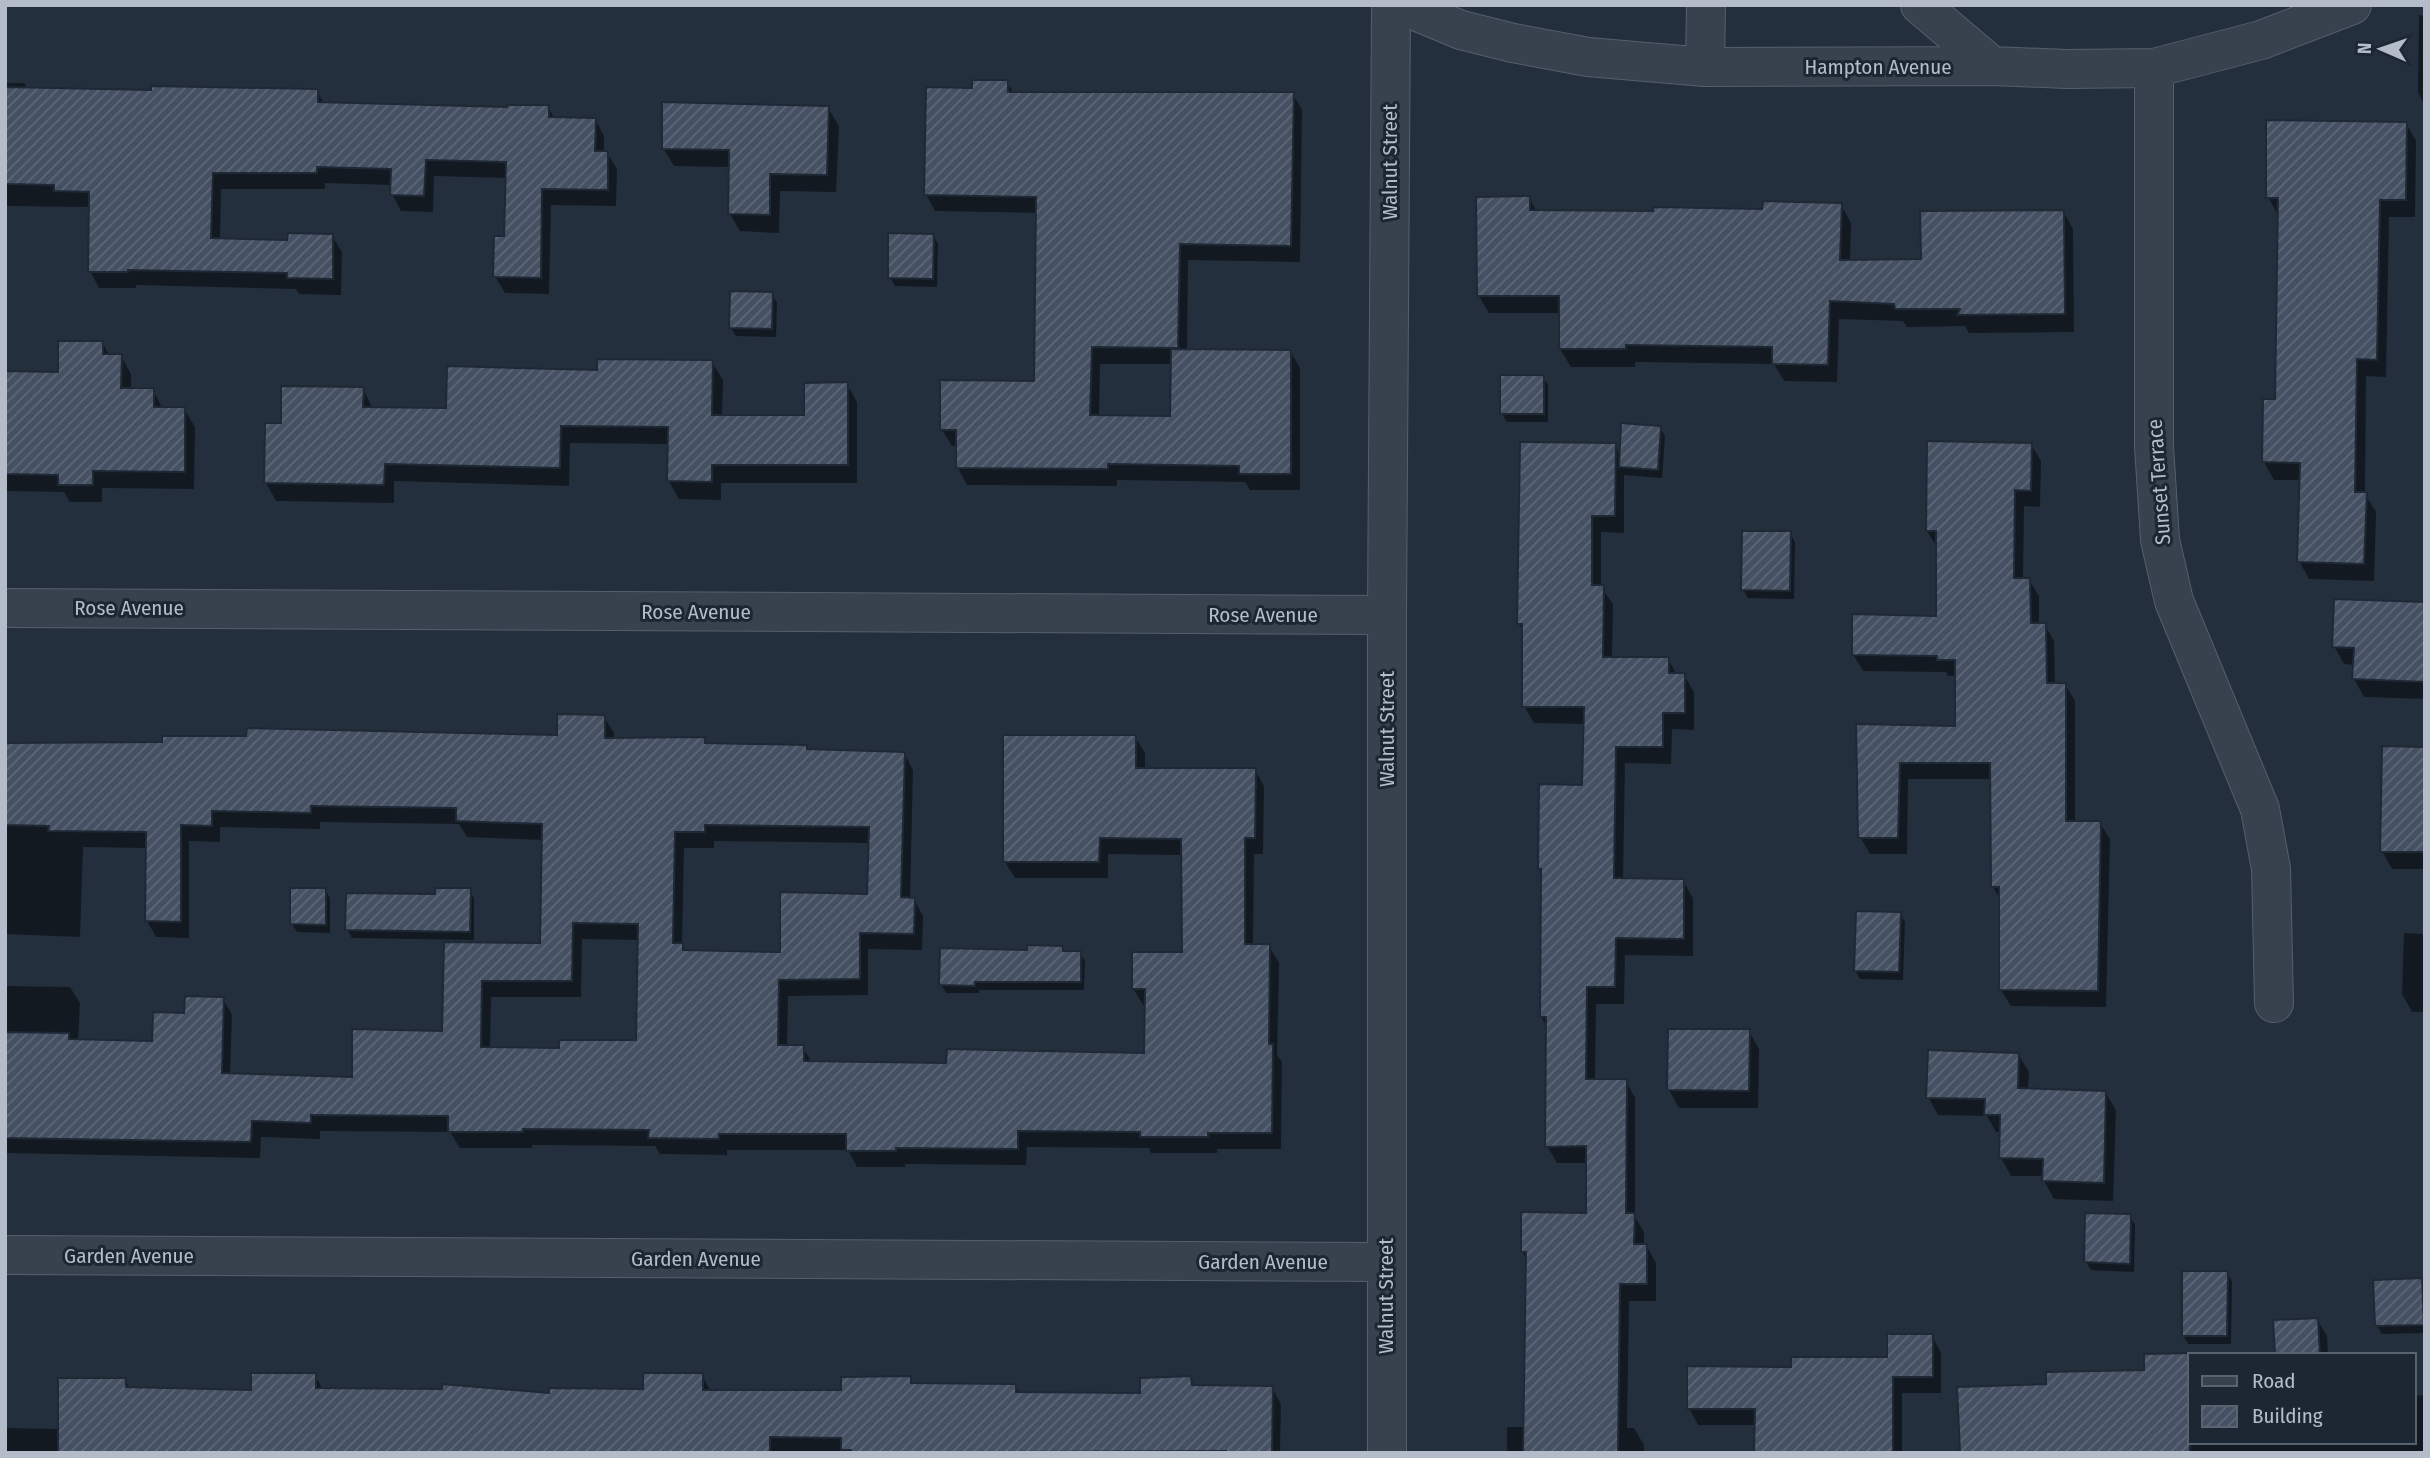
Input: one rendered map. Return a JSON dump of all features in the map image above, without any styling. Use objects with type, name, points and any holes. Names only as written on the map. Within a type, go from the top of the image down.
[{"type":"street","name":"Walnut Street","points":[[1387,1453],[1387,615],[1391,5]]},
{"type":"street","name":"Hampton Avenue","points":[[1401,5],[1461,30],[1588,57],[1705,67],[1992,66],[2067,69],[2154,68],[2261,40],[2353,5]]},
{"type":"street","points":[[1705,67],[1706,5]]},
{"type":"street","points":[[1920,5],[1992,66]]},
{"type":"street","name":"Sunset Terrace","points":[[2154,68],[2154,446],[2160,540],[2174,601],[2260,809],[2271,869],[2274,1003]]},
{"type":"street","name":"Rose Avenue","points":[[5,608],[1387,615]]},
{"type":"street","name":"Garden Avenue","points":[[5,1255],[1386,1262]]},
{"type":"building","points":[[972,80],[1008,80],[1008,92],[1294,92],[1291,246],[1180,244],[1178,348],[1092,347],[1090,415],[1170,416],[1171,349],[1291,350],[1291,474],[1239,474],[1239,466],[1108,464],[1108,469],[956,468],[956,430],[940,430],[940,380],[1034,381],[1036,197],[924,195],[926,87],[972,88]]},
{"type":"building","points":[[151,86],[318,89],[318,102],[507,107],[549,105],[549,117],[596,118],[595,151],[608,151],[608,190],[542,189],[541,278],[493,277],[494,236],[504,236],[506,162],[426,160],[424,196],[390,195],[391,169],[317,167],[317,173],[213,173],[211,238],[287,240],[288,233],[333,234],[333,279],[287,278],[287,273],[128,270],[88,272],[89,192],[54,191],[54,185],[5,184],[5,87],[151,90]]},
{"type":"building","points":[[662,102],[829,106],[827,175],[770,174],[770,215],[728,214],[729,150],[662,149]]},
{"type":"building","points":[[2266,120],[2407,122],[2406,200],[2380,200],[2377,360],[2357,359],[2355,492],[2367,492],[2364,564],[2297,562],[2300,463],[2262,462],[2263,399],[2275,399],[2278,198],[2266,198]]},
{"type":"building","points":[[1530,196],[1530,210],[1653,211],[1653,207],[1762,209],[1763,201],[1842,203],[1840,260],[1921,259],[1920,211],[2064,210],[2065,314],[1957,315],[1960,309],[1895,309],[1894,304],[1830,301],[1828,365],[1772,364],[1772,347],[1626,345],[1626,349],[1559,349],[1559,296],[1477,296],[1476,197]]},
{"type":"building","points":[[888,233],[934,234],[933,279],[888,278]]},
{"type":"building","points":[[730,291],[773,292],[772,329],[729,328]]},
{"type":"building","points":[[58,341],[103,341],[103,354],[122,354],[121,388],[154,388],[154,407],[185,407],[185,472],[93,471],[93,485],[58,485],[58,475],[5,474],[5,371],[58,372]]},
{"type":"building","points":[[597,359],[713,360],[712,415],[804,415],[804,383],[848,382],[848,465],[712,465],[712,482],[667,481],[668,427],[561,426],[560,468],[385,464],[384,485],[264,483],[265,423],[281,423],[281,386],[364,387],[363,407],[446,408],[447,366],[597,370]]},
{"type":"building","points":[[1500,375],[1544,375],[1544,414],[1500,414]]},
{"type":"building","points":[[1621,423],[1661,426],[1658,470],[1619,467]]},
{"type":"building","points":[[1927,441],[2032,443],[2031,491],[2015,490],[2014,578],[2030,578],[2031,623],[2046,623],[2047,683],[2066,683],[2066,821],[2101,821],[2098,991],[1999,990],[1999,887],[1991,887],[1990,763],[1900,763],[1898,838],[1858,838],[1856,724],[1955,726],[1955,660],[1937,660],[1937,656],[1852,655],[1852,614],[1936,616],[1936,531],[1926,531]]},
{"type":"building","points":[[1520,442],[1616,443],[1615,516],[1592,516],[1592,585],[1604,585],[1603,657],[1669,657],[1669,673],[1685,673],[1685,713],[1663,713],[1663,747],[1616,747],[1614,878],[1684,879],[1684,939],[1616,938],[1615,987],[1587,987],[1586,1079],[1627,1079],[1626,1213],[1635,1213],[1634,1244],[1647,1244],[1647,1284],[1620,1284],[1618,1453],[1523,1453],[1526,1252],[1521,1252],[1521,1212],[1586,1213],[1586,1146],[1545,1147],[1546,1017],[1540,1017],[1539,784],[1582,785],[1584,707],[1522,707],[1522,624],[1517,624]]},
{"type":"building","points":[[1742,531],[1791,531],[1790,591],[1741,590]]},
{"type":"building","points":[[2334,599],[2425,602],[2425,682],[2352,679],[2354,648],[2332,647]]},
{"type":"building","points":[[557,714],[605,715],[605,738],[705,737],[705,743],[807,745],[807,749],[905,752],[901,897],[915,898],[914,934],[860,933],[860,979],[779,980],[778,1045],[804,1045],[804,1061],[946,1063],[947,1049],[1144,1053],[1145,989],[1132,989],[1132,952],[1182,952],[1181,839],[1100,838],[1099,862],[1003,862],[1003,735],[1136,735],[1136,768],[1256,768],[1255,838],[1245,838],[1245,944],[1270,944],[1272,1133],[1140,1137],[1140,1132],[1018,1131],[1018,1149],[896,1148],[896,1151],[846,1151],[846,1134],[719,1134],[719,1139],[648,1138],[649,1130],[523,1129],[523,1132],[448,1132],[448,1116],[311,1115],[311,1123],[252,1121],[251,1142],[5,1138],[5,1032],[69,1033],[69,1039],[152,1041],[153,1012],[184,1013],[185,996],[224,997],[222,1073],[352,1077],[352,1029],[442,1031],[444,942],[540,943],[542,824],[456,821],[456,808],[311,806],[311,813],[212,811],[212,826],[181,825],[181,922],[145,921],[146,832],[48,831],[49,826],[5,825],[5,743],[162,742],[162,736],[246,736],[247,728],[557,735]],"holes":[[[705,825],[869,827],[867,894],[780,892],[780,952],[683,950],[683,943],[673,943],[675,832],[705,832]],[[573,923],[638,924],[636,1040],[559,1040],[559,1048],[481,1047],[482,981],[572,981]]]},
{"type":"building","points":[[2382,746],[2425,747],[2425,852],[2380,852]]},
{"type":"building","points":[[290,888],[326,888],[326,925],[290,924]]},
{"type":"building","points":[[435,888],[471,888],[470,932],[345,930],[346,893],[435,894]]},
{"type":"building","points":[[1856,911],[1901,912],[1899,972],[1854,971]]},
{"type":"building","points":[[1027,945],[1063,946],[1063,951],[1081,951],[1081,982],[975,982],[975,986],[939,985],[940,948],[1027,950]]},
{"type":"building","points":[[1668,1029],[1750,1029],[1749,1091],[1667,1090]]},
{"type":"building","points":[[1928,1050],[2019,1053],[2018,1088],[2106,1091],[2104,1183],[2042,1181],[2043,1159],[1999,1158],[2000,1115],[1984,1115],[1985,1099],[1926,1098]]},
{"type":"building","points":[[2085,1213],[2131,1214],[2130,1264],[2084,1262]]},
{"type":"building","points":[[2182,1271],[2228,1271],[2227,1336],[2182,1336]]},
{"type":"building","points":[[2422,1278],[2424,1325],[2375,1326],[2373,1280]]},
{"type":"building","points":[[2318,1318],[2320,1353],[2275,1353],[2273,1320]]},
{"type":"building","points":[[1887,1334],[1933,1334],[1933,1377],[1893,1377],[1893,1453],[1754,1453],[1755,1409],[1687,1409],[1687,1366],[1791,1367],[1791,1357],[1887,1357]]},
{"type":"building","points":[[2188,1353],[2190,1453],[1960,1453],[1957,1387],[2046,1384],[2046,1372],[2144,1370],[2144,1354]]},
{"type":"building","points":[[251,1373],[316,1373],[316,1388],[442,1389],[442,1384],[549,1393],[549,1388],[643,1389],[643,1373],[703,1373],[703,1390],[841,1390],[841,1377],[911,1376],[911,1383],[1016,1384],[1016,1392],[1140,1393],[1140,1378],[1191,1376],[1192,1385],[1273,1386],[1272,1453],[851,1453],[851,1450],[841,1450],[841,1438],[770,1437],[770,1453],[58,1453],[58,1378],[126,1378],[126,1387],[251,1390]]}]
